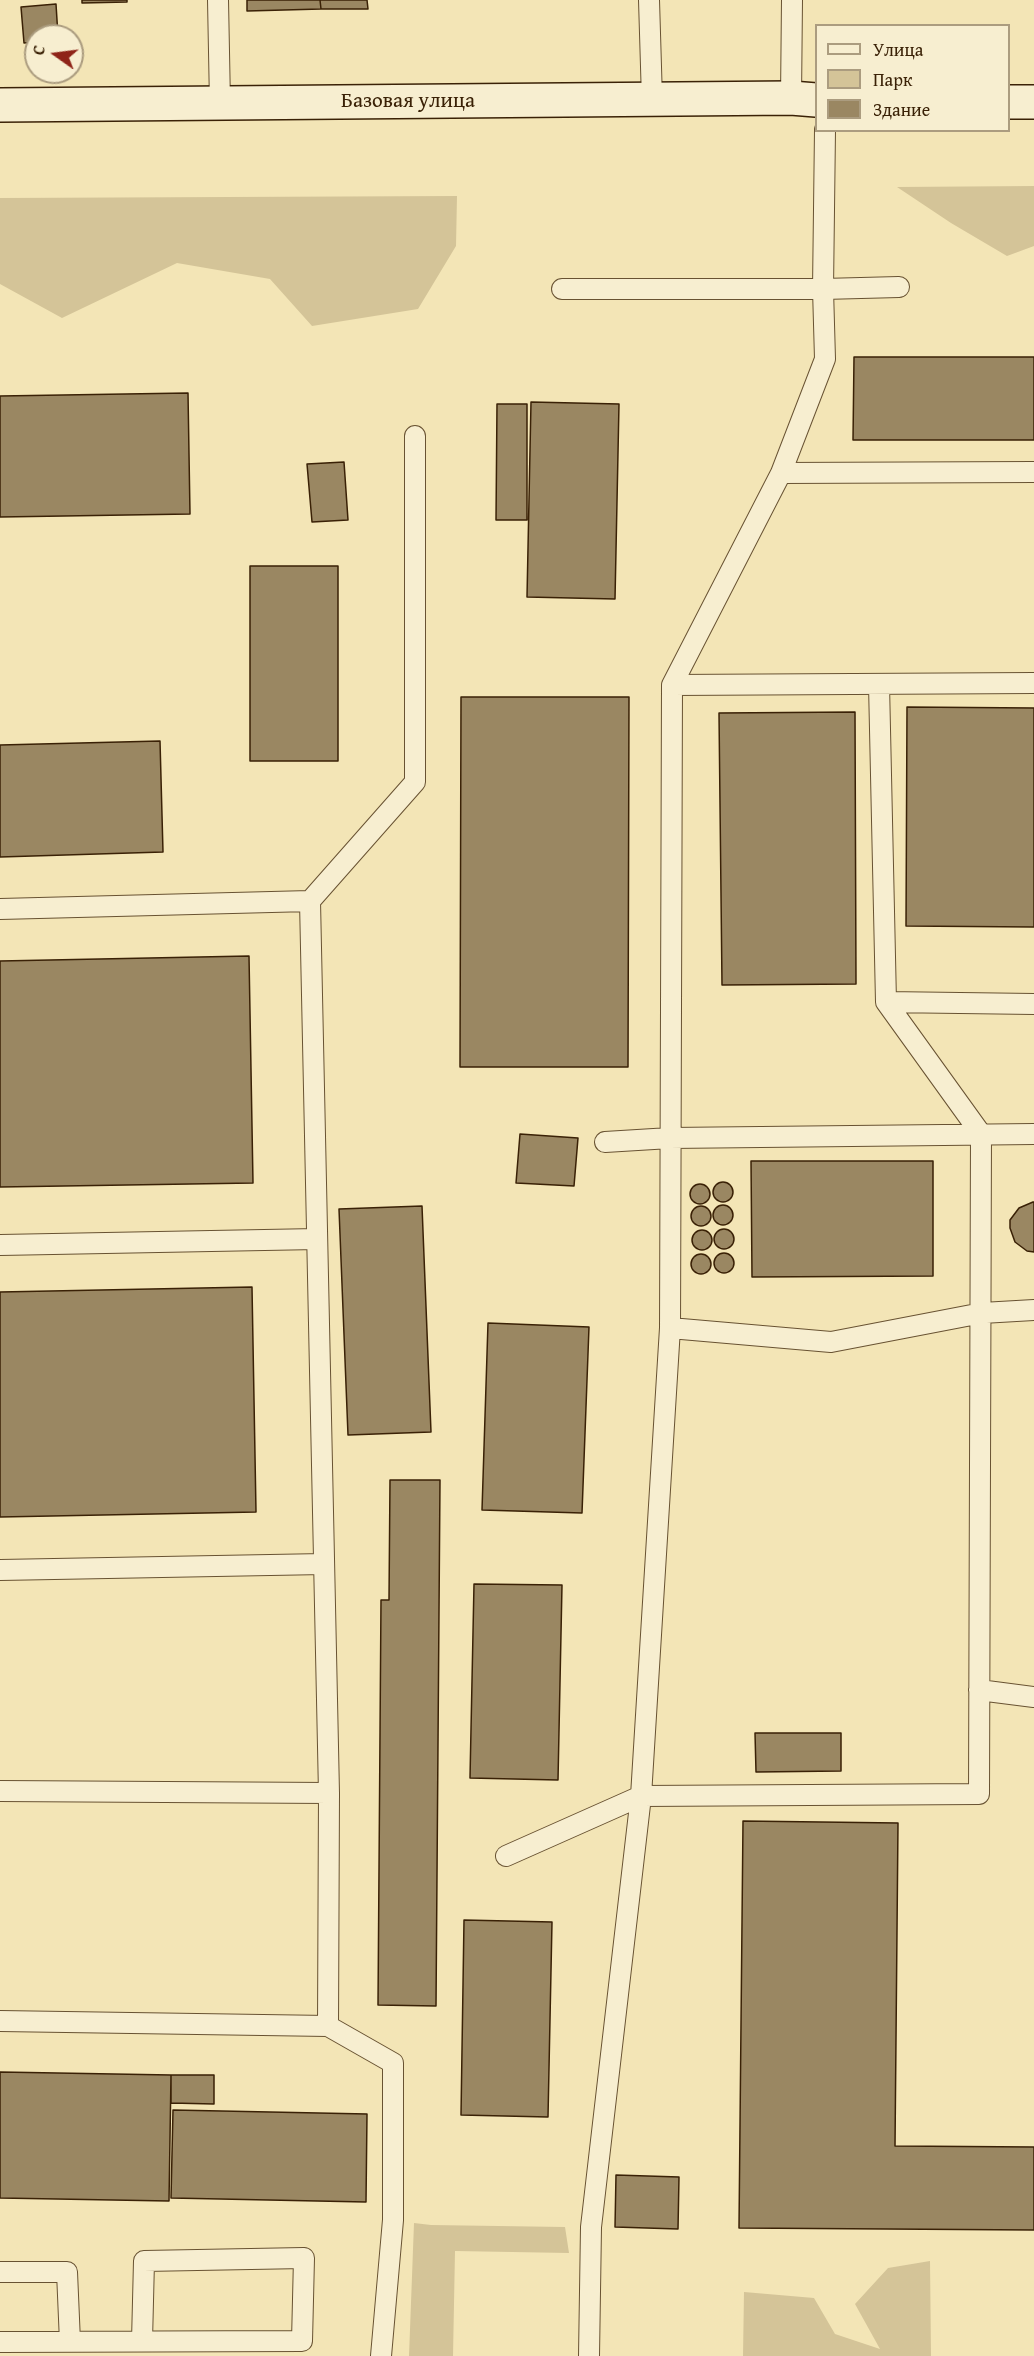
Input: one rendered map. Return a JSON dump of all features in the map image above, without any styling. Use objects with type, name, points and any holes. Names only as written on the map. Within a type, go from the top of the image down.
[{"type":"street","name":"Базовая улица","points":[[0,105],[804,99]]},
{"type":"street","points":[[1010,102],[1034,102]]},
{"type":"lane","points":[[218,0],[220,103]]},
{"type":"lane","points":[[649,0],[652,100]]},
{"type":"lane","points":[[792,0],[804,99]]},
{"type":"lane","points":[[589,2356],[591,2227],[640,1796],[670,1328],[672,685],[781,473],[825,359],[823,289],[825,132]]},
{"type":"lane","points":[[562,289],[899,287]]},
{"type":"lane","points":[[328,2026],[329,1793],[310,901],[415,782],[415,436]]},
{"type":"lane","points":[[781,473],[1034,472]]},
{"type":"lane","points":[[672,685],[1034,683]]},
{"type":"lane","points":[[506,1856],[640,1796],[979,1794],[981,1134],[886,1002],[879,684]]},
{"type":"lane","points":[[0,909],[310,901]]},
{"type":"lane","points":[[886,1002],[1034,1004]]},
{"type":"lane","points":[[605,1142],[670,1138],[1034,1134]]},
{"type":"lane","points":[[0,1245],[317,1239]]},
{"type":"lane","points":[[670,1328],[831,1342],[982,1313],[1034,1310]]},
{"type":"lane","points":[[0,1570],[324,1564]]},
{"type":"lane","points":[[979,1690],[1034,1697]]},
{"type":"lane","points":[[0,1791],[329,1793]]},
{"type":"lane","points":[[0,2021],[328,2026],[393,2062],[393,2220],[381,2356]]},
{"type":"lane","points":[[0,2342],[302,2341],[304,2258],[144,2261],[142,2341]]},
{"type":"lane","points":[[0,2272],[67,2272],[70,2342]]},
{"type":"green space","points":[[1034,186],[1034,246],[1007,256],[951,223],[897,187]]},
{"type":"green space","points":[[457,196],[456,246],[418,309],[312,326],[270,279],[177,263],[62,318],[0,284],[0,198]]},
{"type":"green space","points":[[414,2223],[565,2227],[569,2253],[455,2251],[453,2356],[409,2356]]},
{"type":"green space","points":[[930,2261],[931,2356],[743,2356],[744,2292],[814,2298],[835,2334],[880,2349],[855,2304],[888,2268]]},
{"type":"building","points":[[82,0],[127,0],[127,2],[82,3]]},
{"type":"building","points":[[247,0],[320,0],[321,9],[247,11]]},
{"type":"building","points":[[320,0],[367,0],[368,9],[321,9]]},
{"type":"building","points":[[56,4],[57,24],[24,24],[24,43],[21,7]]},
{"type":"building","points":[[854,357],[1034,357],[1034,440],[853,440]]},
{"type":"building","points":[[188,393],[190,514],[0,517],[0,396]]},
{"type":"building","points":[[531,402],[619,404],[615,599],[527,597]]},
{"type":"building","points":[[497,404],[527,404],[527,520],[496,520]]},
{"type":"building","points":[[344,462],[348,520],[312,522],[307,464]]},
{"type":"building","points":[[250,566],[338,566],[338,761],[250,761]]},
{"type":"building","points":[[461,697],[629,697],[628,1067],[460,1067]]},
{"type":"building","points":[[907,707],[1034,708],[1034,927],[906,926]]},
{"type":"building","points":[[855,712],[856,984],[722,985],[719,713]]},
{"type":"building","points":[[160,741],[163,852],[0,857],[0,745]]},
{"type":"building","points":[[249,956],[253,1183],[0,1187],[0,961]]},
{"type":"building","points":[[520,1134],[578,1138],[574,1186],[516,1183]]},
{"type":"building","points":[[751,1161],[933,1161],[933,1276],[752,1277]]},
{"type":"building","points":[[723,1182],[730,1185],[733,1192],[730,1199],[723,1202],[716,1199],[713,1192],[716,1185]]},
{"type":"building","points":[[700,1184],[707,1187],[710,1194],[707,1201],[700,1204],[693,1201],[690,1194],[693,1187]]},
{"type":"building","points":[[1034,1202],[1034,1252],[1027,1251],[1015,1242],[1010,1220],[1019,1208]]},
{"type":"building","points":[[723,1205],[730,1208],[733,1215],[730,1222],[723,1225],[716,1222],[713,1215],[716,1208]]},
{"type":"building","points":[[422,1206],[431,1432],[348,1435],[339,1209]]},
{"type":"building","points":[[701,1206],[708,1209],[711,1216],[708,1223],[701,1226],[694,1223],[691,1216],[694,1209]]},
{"type":"building","points":[[724,1229],[731,1232],[734,1239],[731,1246],[724,1249],[717,1246],[714,1239],[717,1232]]},
{"type":"building","points":[[702,1230],[709,1233],[712,1240],[709,1247],[702,1250],[695,1247],[692,1240],[695,1233]]},
{"type":"building","points":[[724,1253],[731,1256],[734,1263],[731,1270],[724,1273],[717,1270],[714,1263],[717,1256]]},
{"type":"building","points":[[701,1254],[708,1257],[711,1264],[708,1271],[701,1274],[694,1271],[691,1264],[694,1257]]},
{"type":"building","points":[[252,1287],[256,1512],[0,1517],[0,1292]]},
{"type":"building","points":[[488,1323],[589,1327],[582,1513],[482,1510]]},
{"type":"building","points":[[390,1480],[440,1480],[436,2006],[378,2005],[381,1600],[389,1600]]},
{"type":"building","points":[[474,1584],[562,1585],[558,1780],[470,1778]]},
{"type":"building","points":[[755,1733],[841,1733],[841,1771],[756,1772]]},
{"type":"building","points":[[743,1821],[898,1823],[895,2146],[1034,2147],[1034,2230],[739,2228]]},
{"type":"building","points":[[464,1920],[552,1922],[548,2117],[461,2115]]},
{"type":"building","points":[[0,2072],[171,2075],[169,2201],[0,2198]]},
{"type":"building","points":[[171,2075],[214,2075],[214,2104],[171,2103]]},
{"type":"building","points":[[173,2110],[367,2114],[366,2202],[171,2198]]},
{"type":"building","points":[[616,2175],[679,2177],[678,2229],[615,2227]]}]
